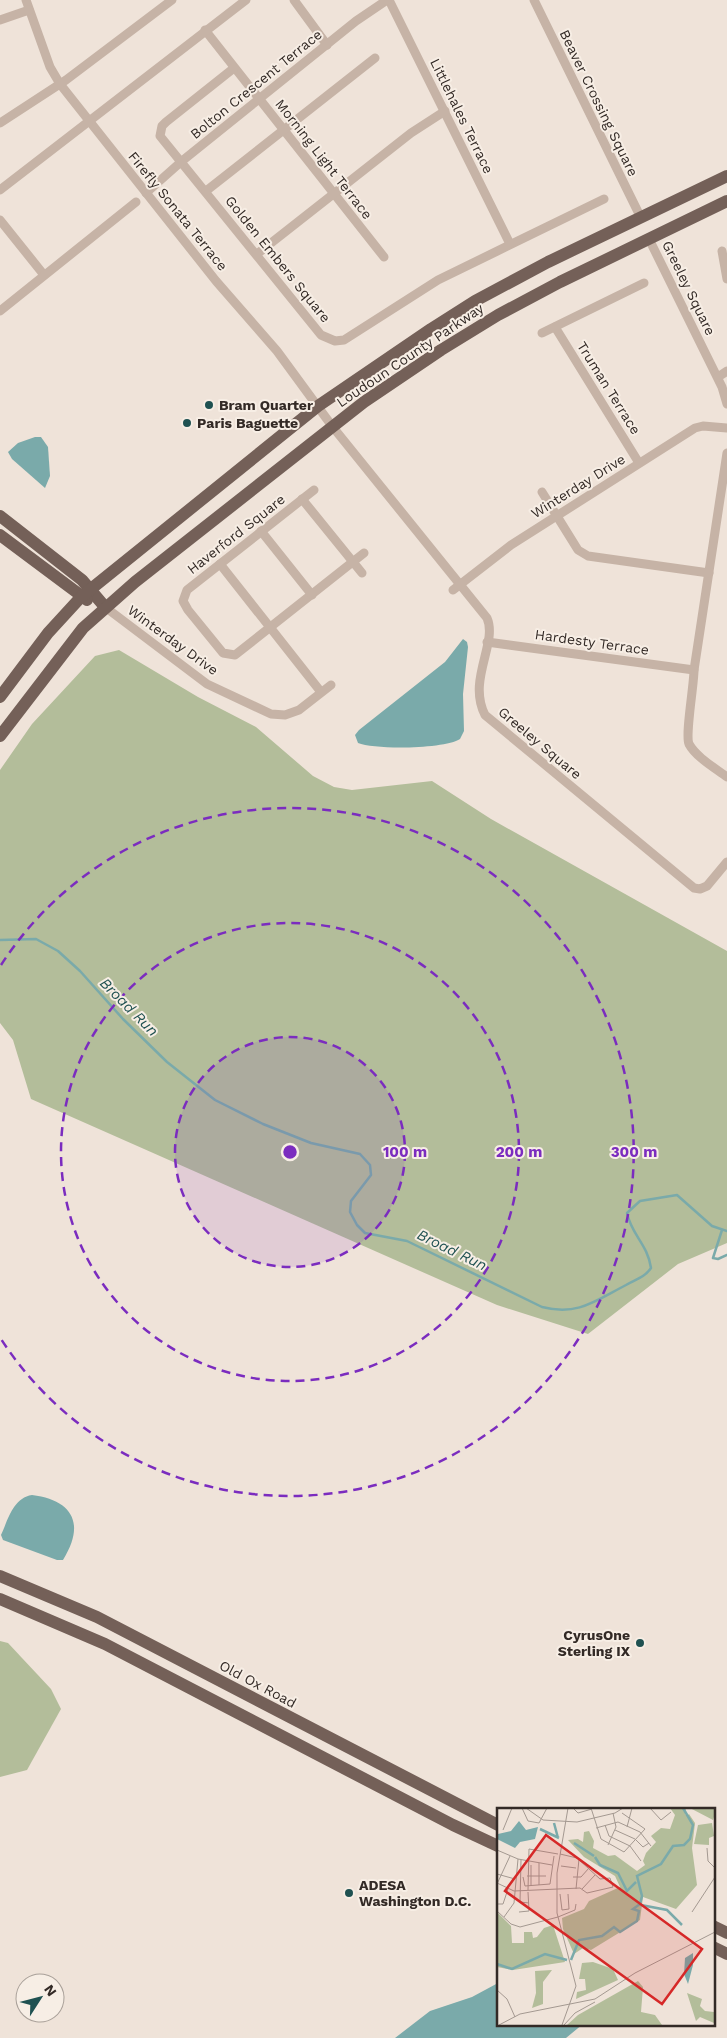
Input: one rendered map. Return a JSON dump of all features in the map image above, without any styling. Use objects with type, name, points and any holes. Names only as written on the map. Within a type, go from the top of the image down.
[{"type":"main road","name":"Loudoun County Parkway","points":[[0,697],[48,633],[81,597],[318,406],[384,359],[475,301],[548,262],[727,176]]},
{"type":"main road","name":"Loudoun County Parkway","points":[[0,736],[69,643],[105,607],[332,426],[386,386],[467,332],[554,285],[727,201]]},
{"type":"main road","points":[[0,516],[91,588],[105,607]]},
{"type":"main road","points":[[0,535],[81,597],[105,607]]},
{"type":"main road","name":"Old Ox Road","points":[[0,1576],[97,1617],[497,1824]]},
{"type":"main road","points":[[0,1599],[106,1644],[453,1825],[497,1846]]},
{"type":"main road","points":[[714,1926],[727,1933]]},
{"type":"main road","points":[[714,1948],[727,1954]]},
{"type":"street","name":"Firefly Sonata Terrace","points":[[26,0],[50,67],[60,84],[216,281],[277,351],[332,426]]},
{"type":"street","points":[[0,123],[60,84],[160,4],[172,0]]},
{"type":"street","points":[[0,190],[246,0]]},
{"type":"street","points":[[294,0],[327,45]]},
{"type":"street","name":"Bolton Crescent Terrace","points":[[146,193],[182,161],[359,18],[388,0]]},
{"type":"street","name":"Littlehales Terrace","points":[[388,0],[510,244]]},
{"type":"street","name":"Beaver Crossing Square","points":[[534,0],[641,218]]},
{"type":"street","points":[[0,20],[29,10]]},
{"type":"street","name":"Morning Light Terrace","points":[[205,30],[384,257]]},
{"type":"street","points":[[206,191],[375,58]]},
{"type":"street","name":"Golden Embers Square","points":[[234,68],[162,126],[160,136],[321,335],[335,342],[344,340],[438,280],[604,199]]},
{"type":"street","points":[[257,254],[411,133],[444,111]]},
{"type":"street","points":[[0,311],[136,202]]},
{"type":"street","points":[[0,220],[44,275]]},
{"type":"street","name":"Greeley Square","points":[[649,239],[718,377],[727,404]]},
{"type":"street","points":[[722,251],[727,279]]},
{"type":"street","points":[[542,333],[644,283]]},
{"type":"street","name":"Truman Terrace","points":[[555,327],[640,463]]},
{"type":"street","points":[[718,377],[727,371]]},
{"type":"street","name":"Greeley Square","points":[[332,426],[487,618],[490,630],[480,671],[480,692],[482,708],[490,720],[694,888],[700,889],[707,886],[727,862]]},
{"type":"street","name":"Winterday Drive","points":[[453,590],[511,545],[695,428],[702,426],[727,428]]},
{"type":"street","points":[[727,453],[694,670],[694,690],[686,734],[692,749],[727,778]]},
{"type":"street","name":"Haverford Square","points":[[314,490],[187,590],[183,601],[188,610],[227,656],[239,653],[364,554]]},
{"type":"street","points":[[542,492],[578,550],[588,556],[709,573]]},
{"type":"street","points":[[302,499],[362,573]]},
{"type":"street","points":[[261,531],[312,595]]},
{"type":"street","points":[[220,564],[321,692]]},
{"type":"street","name":"Winterday Drive","points":[[105,607],[207,684],[254,708],[271,714],[285,715],[299,710],[330,685]]},
{"type":"street","name":"Hardesty Terrace","points":[[487,642],[694,670]]},
{"type":"green space","points":[[119,650],[198,697],[256,727],[313,776],[334,787],[352,790],[432,781],[491,819],[727,951],[727,1243],[678,1264],[588,1334],[497,1305],[31,1099],[13,1040],[0,1023],[0,770],[32,724],[95,656]]},
{"type":"green space","points":[[0,1641],[8,1643],[51,1689],[61,1709],[27,1770],[0,1777]]},
{"type":"water","points":[[35,437],[41,437],[48,447],[50,476],[45,488],[12,459],[8,452],[18,443]]},
{"type":"water","points":[[463,639],[467,642],[468,647],[463,694],[464,731],[460,739],[426,747],[379,747],[358,743],[355,735],[359,730],[445,662]]},
{"type":"water","points":[[32,1495],[57,1502],[71,1516],[74,1524],[73,1535],[70,1547],[63,1560],[57,1560],[3,1540],[1,1535],[12,1510],[20,1500]]},
{"type":"water","points":[[497,1984],[497,2026],[581,2026],[566,2038],[395,2038],[430,2011],[472,1997]]},
{"type":"waterway","name":"Broad Run","points":[[0,940],[36,939],[58,951],[80,971],[123,1019],[167,1062],[215,1100],[263,1124],[311,1143],[360,1154],[370,1165],[371,1175],[351,1201],[350,1212],[357,1225],[365,1233],[407,1241],[542,1307],[566,1310],[586,1305],[646,1274],[651,1268],[647,1253],[632,1227],[627,1213],[640,1201],[677,1195],[712,1226],[727,1231]]},
{"type":"waterway","points":[[722,1230],[713,1258],[718,1259],[727,1255]]},
{"type":"place","name":"Bram Quarter","points":[[209,405]]},
{"type":"place","name":"Paris Baguette","points":[[187,423]]},
{"type":"place","name":"CyrusOne Sterling IX","points":[[640,1643]]},
{"type":"place","name":"ADESA Washington D.C.","points":[[349,1893]]}]
